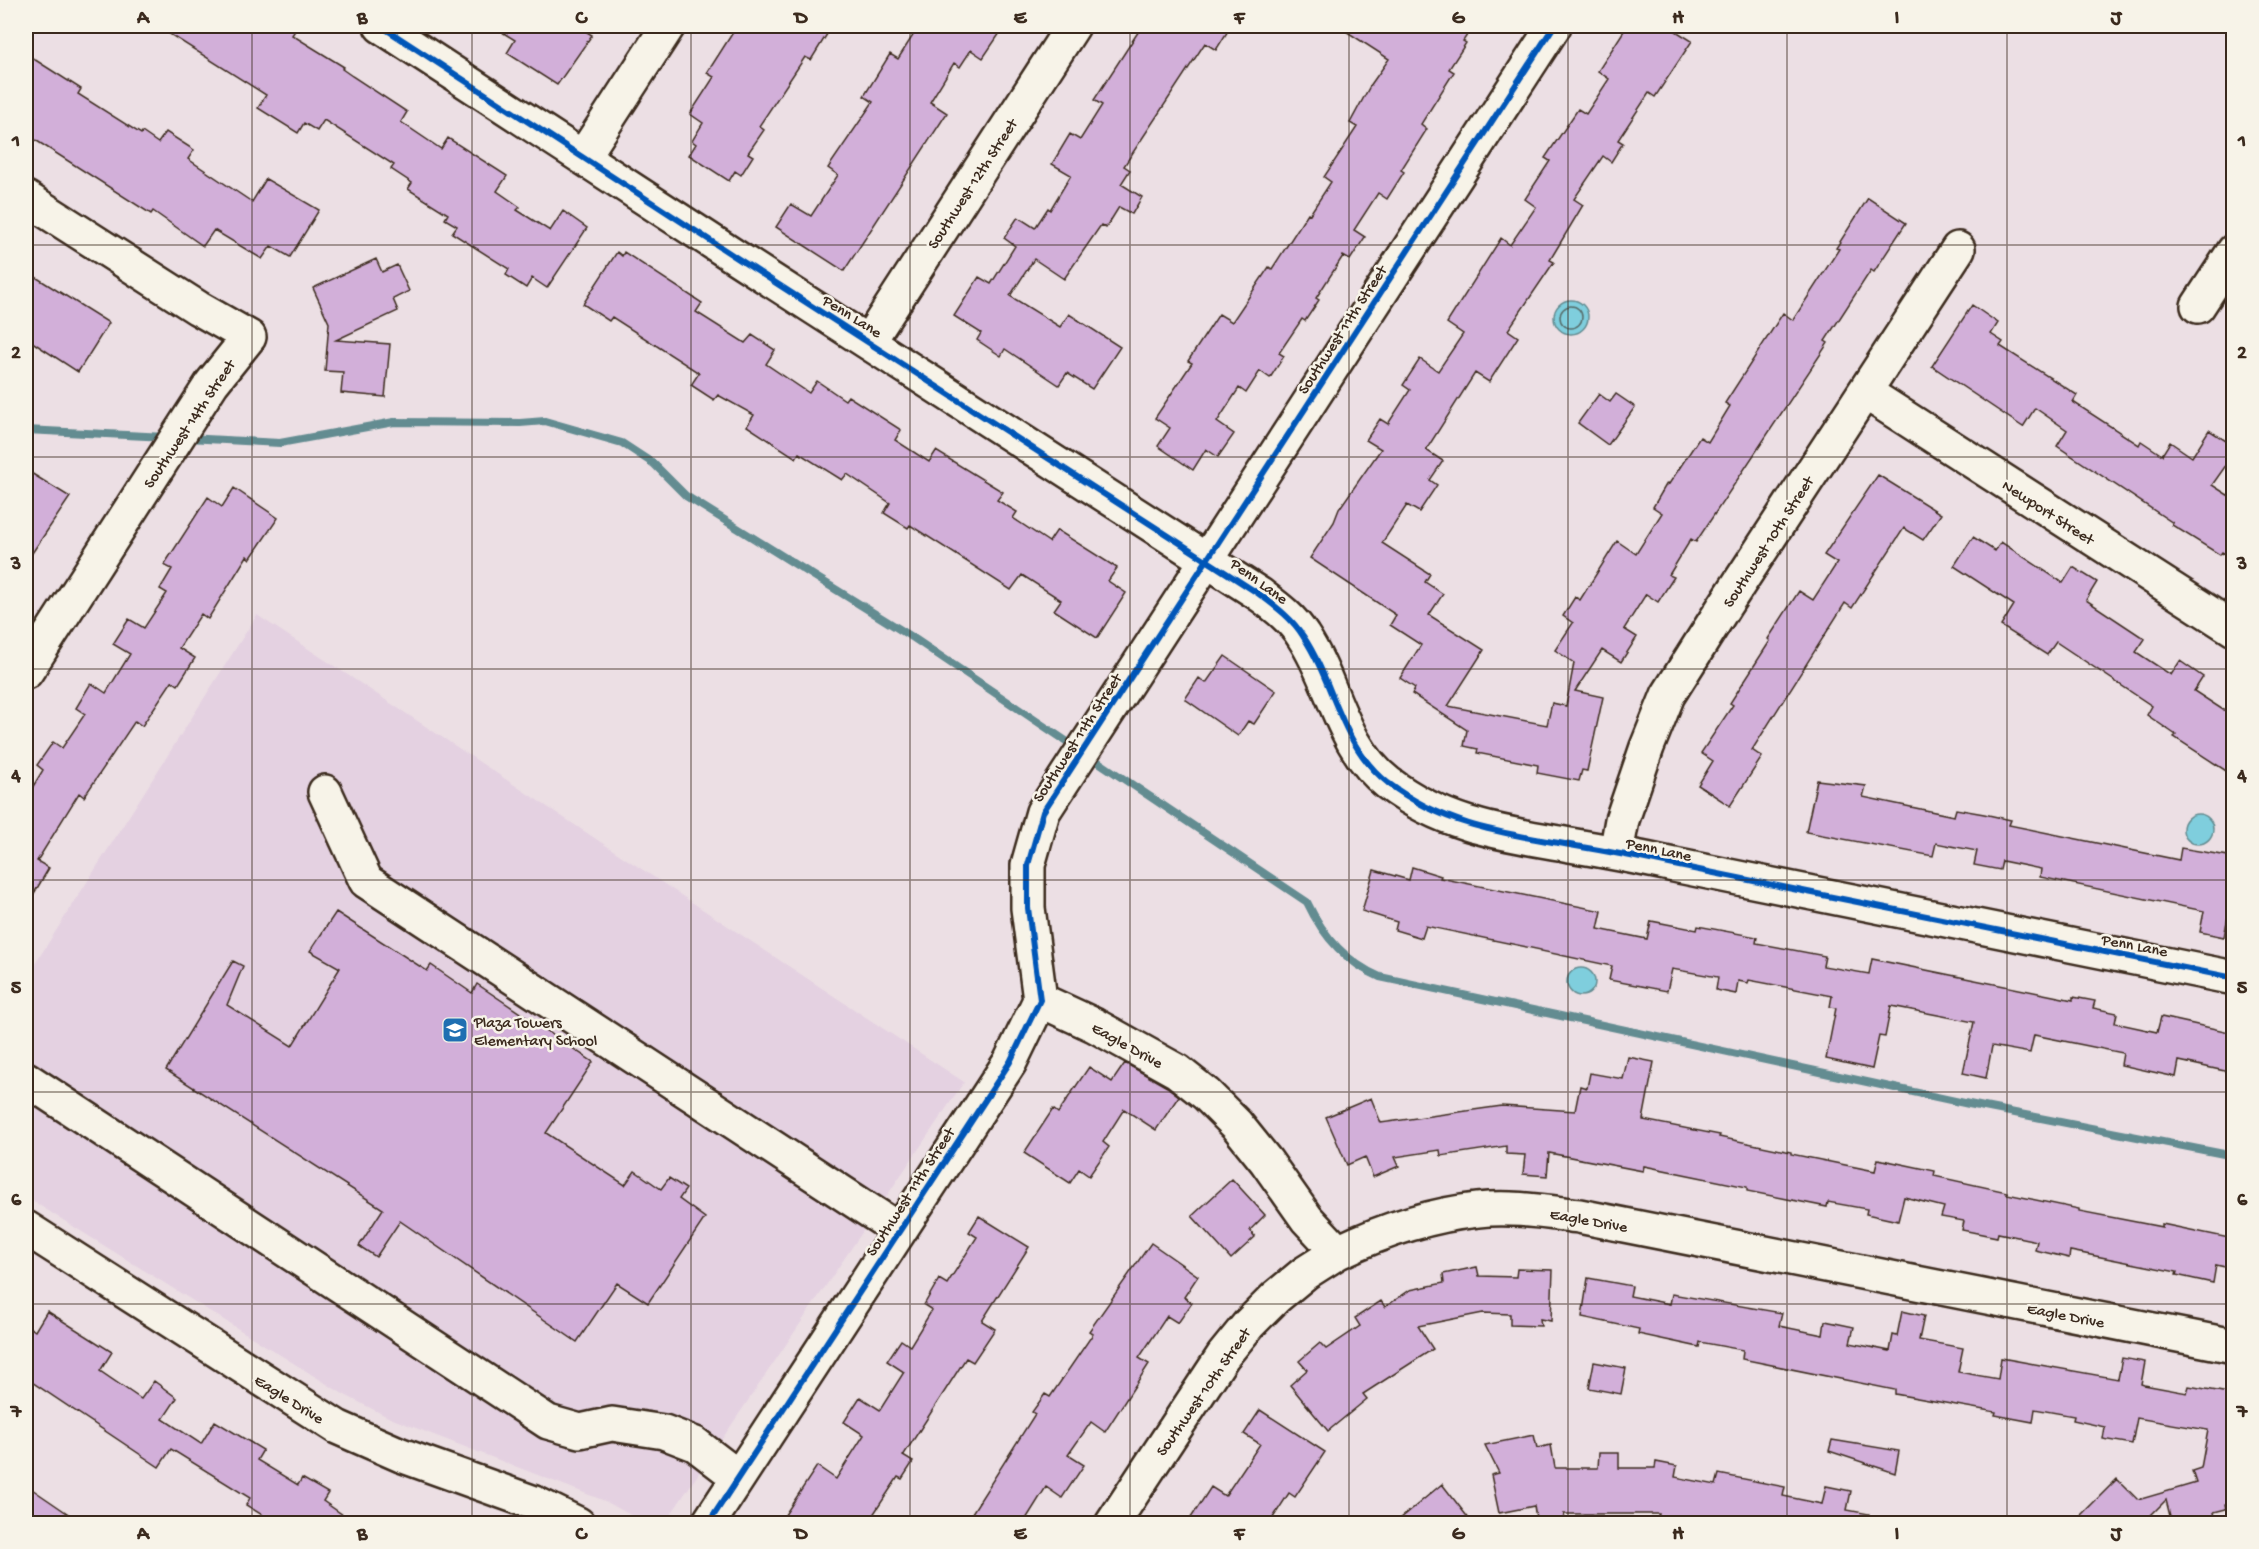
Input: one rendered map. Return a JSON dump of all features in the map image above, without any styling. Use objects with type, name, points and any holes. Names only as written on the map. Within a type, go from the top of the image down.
[{"type":"street","name":"Penn Lane","points":[[381,26],[1259,594],[1287,616],[1303,635],[1323,670],[1352,743],[1367,764],[1387,782],[1416,802],[1461,823],[1487,830],[1616,853],[2234,978]]},
{"type":"street","points":[[583,157],[668,26]]},
{"type":"street","name":"Southwest 12th Street","points":[[869,341],[1073,26]]},
{"type":"street","name":"Southwest 11th Street","points":[[708,1524],[1010,1062],[1040,1000],[1028,908],[1028,865],[1043,812],[1554,26]]},
{"type":"street","name":"Southwest 14th Street","points":[[26,198],[198,308],[249,337],[212,383],[26,672]]},
{"type":"street","name":"Southwest 10th Street","points":[[1616,853],[1622,820],[1668,695],[1958,249]]},
{"type":"street","points":[[2198,306],[2234,251]]},
{"type":"street","name":"Newport Street","points":[[1865,392],[2234,629]]},
{"type":"street","points":[[325,792],[366,881],[899,1230]]},
{"type":"street","name":"Eagle Drive","points":[[1040,1000],[1094,1025],[1177,1071],[1206,1094],[1236,1125],[1266,1161],[1307,1219],[1338,1252],[1401,1226],[1430,1219],[1479,1210],[1531,1210],[1579,1216],[2234,1346]]},
{"type":"street","points":[[26,1079],[548,1422],[580,1431],[612,1424],[664,1432],[695,1444],[738,1477]]},
{"type":"street","name":"Eagle Drive","points":[[26,1228],[337,1427],[401,1455],[537,1504],[578,1524]]},
{"type":"street","name":"Southwest 10th Street","points":[[1112,1524],[1223,1356],[1249,1324],[1291,1285],[1338,1252]]},
{"type":"shaded area","name":"Plaza Towers Elementary School","points":[[257,615],[964,1082],[665,1523],[645,1523],[605,1501],[390,1418],[343,1394],[26,1197],[26,978]]},
{"type":"water","points":[[1571,300],[1583,305],[1588,317],[1583,329],[1571,334],[1559,329],[1554,317],[1559,305]]},
{"type":"water","points":[[2198,814],[2208,819],[2213,829],[2208,839],[2198,844],[2188,839],[2183,829],[2188,819]]},
{"type":"water","points":[[1581,968],[1591,972],[1595,982],[1591,992],[1581,996],[1571,992],[1567,982],[1571,972]]},
{"type":"building","points":[[157,26],[298,26],[292,35],[344,67],[342,69],[407,112],[401,122],[441,149],[448,138],[507,176],[497,191],[520,207],[517,210],[550,231],[563,211],[587,228],[547,288],[532,278],[526,288],[506,275],[509,269],[452,233],[457,226],[445,219],[448,214],[408,189],[412,183],[391,169],[394,165],[324,120],[317,131],[304,123],[298,133],[258,108],[266,95]]},
{"type":"building","points":[[492,26],[577,26],[592,35],[557,85],[507,53],[515,40]]},
{"type":"building","points":[[737,26],[832,26],[811,60],[805,57],[759,126],[764,130],[748,153],[753,156],[741,175],[735,171],[729,181],[689,155],[696,144],[692,141],[703,123],[690,114],[714,77],[707,73]]},
{"type":"building","points":[[919,26],[989,26],[1000,33],[983,58],[971,50],[960,67],[954,63],[930,102],[947,113],[844,271],[776,227],[791,204],[811,216],[838,175],[828,168],[873,102],[864,96],[890,54],[898,59]]},
{"type":"building","points":[[1142,26],[1231,26],[1216,50],[1205,43],[1124,166],[1130,170],[1121,184],[1142,197],[1132,214],[1119,207],[1106,228],[1101,225],[1064,279],[1034,259],[1010,296],[1060,327],[1069,314],[1120,347],[1092,389],[1067,373],[1059,385],[1005,349],[1001,356],[977,340],[981,333],[954,316],[979,277],[991,284],[1015,246],[1004,238],[1018,217],[1035,228],[1048,208],[1050,210],[1071,175],[1052,164],[1070,134],[1080,140],[1102,105],[1094,100]]},
{"type":"building","points":[[1338,26],[1473,26],[1463,41],[1466,43],[1449,69],[1454,72],[1421,124],[1427,129],[1401,170],[1404,172],[1387,199],[1378,193],[1354,230],[1365,237],[1350,260],[1343,256],[1316,298],[1319,300],[1305,321],[1302,319],[1279,353],[1284,356],[1270,378],[1260,371],[1246,393],[1239,388],[1217,422],[1234,434],[1218,457],[1206,449],[1193,470],[1158,446],[1170,428],[1155,418],[1192,363],[1188,361],[1219,314],[1232,322],[1269,267],[1272,269],[1331,182],[1324,177],[1357,127],[1350,123],[1370,86],[1389,59]]},
{"type":"building","points":[[1627,26],[1668,26],[1692,41],[1655,97],[1649,93],[1618,140],[1623,143],[1611,162],[1603,156],[1574,199],[1583,205],[1550,260],[1554,262],[1508,330],[1518,337],[1489,382],[1475,373],[1426,450],[1443,461],[1430,480],[1437,485],[1419,512],[1407,505],[1382,543],[1430,574],[1425,582],[1443,594],[1429,615],[1484,650],[1448,706],[1547,725],[1552,703],[1566,706],[1574,663],[1555,650],[1573,623],[1563,616],[1575,597],[1580,600],[1617,541],[1636,554],[1662,513],[1653,507],[1667,483],[1669,484],[1700,437],[1708,442],[1730,406],[1725,403],[1783,313],[1793,320],[1839,249],[1836,248],[1868,198],[1906,223],[1874,272],[1871,270],[1825,341],[1828,343],[1696,542],[1691,539],[1669,575],[1674,577],[1658,602],[1646,594],[1624,629],[1637,637],[1621,662],[1602,650],[1575,691],[1603,697],[1587,771],[1582,770],[1579,781],[1537,773],[1538,765],[1477,753],[1478,749],[1464,746],[1467,730],[1412,694],[1415,688],[1400,678],[1421,645],[1390,625],[1396,615],[1310,558],[1334,522],[1339,509],[1381,449],[1366,440],[1380,419],[1388,424],[1410,390],[1403,385],[1420,359],[1438,371],[1463,334],[1447,323],[1501,238],[1510,245],[1536,207],[1525,199],[1550,161],[1545,158],[1578,109],[1586,114],[1609,79],[1598,71]]},
{"type":"building","points":[[26,54],[81,89],[78,94],[141,134],[142,132],[158,143],[166,132],[194,150],[188,159],[252,202],[266,179],[319,210],[290,257],[271,246],[262,259],[214,230],[203,246],[153,211],[151,214],[26,134]]},
{"type":"building","points":[[617,252],[622,256],[624,252],[702,303],[696,312],[745,343],[752,335],[775,350],[766,364],[809,393],[817,381],[845,400],[848,396],[901,430],[895,440],[929,462],[936,451],[1003,492],[997,500],[1017,512],[1013,518],[1049,542],[1057,530],[1117,568],[1108,581],[1126,593],[1097,638],[1054,610],[1061,600],[1022,575],[1011,590],[910,525],[908,528],[884,513],[890,503],[847,474],[842,480],[799,453],[796,458],[747,426],[754,415],[718,395],[714,400],[691,385],[699,373],[612,317],[609,321],[583,304]]},
{"type":"building","points":[[376,259],[382,272],[397,265],[409,291],[393,299],[398,311],[336,340],[390,344],[385,397],[341,393],[343,372],[325,371],[329,323],[313,288]]},
{"type":"building","points":[[26,271],[109,323],[78,372],[26,338]]},
{"type":"building","points":[[1972,305],[1998,323],[1991,334],[2003,342],[2000,346],[2077,395],[2073,402],[2139,445],[2141,441],[2162,455],[2170,442],[2192,457],[2209,430],[2234,446],[2234,454],[2212,485],[2234,499],[2234,559],[2222,552],[2220,555],[2172,525],[2173,523],[2057,446],[2067,430],[2035,408],[2023,427],[1932,366]]},
{"type":"building","points":[[1599,394],[1610,402],[1616,394],[1635,407],[1608,445],[1578,423]]},
{"type":"building","points":[[26,470],[70,497],[26,562]]},
{"type":"building","points":[[1878,475],[1941,514],[1923,540],[1904,528],[1852,608],[1845,603],[1752,750],[1762,757],[1730,806],[1698,785],[1713,761],[1701,753],[1733,705],[1730,703],[1799,591],[1813,600],[1837,563],[1824,555]]},
{"type":"building","points":[[234,488],[278,518],[250,559],[247,556],[208,619],[201,614],[179,648],[195,658],[178,685],[172,681],[142,726],[135,721],[84,797],[79,793],[37,861],[49,868],[26,907],[26,798],[43,770],[37,765],[53,742],[62,748],[85,714],[76,708],[91,683],[106,693],[130,654],[113,644],[129,619],[144,628],[167,593],[160,589],[172,569],[164,565],[208,497],[222,507]]},
{"type":"building","points":[[1973,537],[1995,551],[2001,542],[2063,583],[2073,567],[2097,582],[2086,600],[2145,639],[2136,652],[2171,675],[2180,661],[2203,677],[2194,691],[2234,717],[2234,776],[2174,737],[2176,735],[2147,715],[2152,706],[2056,642],[2047,655],[2001,626],[2014,605],[1954,566]]},
{"type":"building","points":[[1225,656],[1276,691],[1254,724],[1248,721],[1238,736],[1185,699],[1199,678],[1206,683]]},
{"type":"building","points":[[1817,780],[1866,786],[1863,797],[1954,816],[1956,809],[1984,814],[2011,820],[2009,825],[2179,860],[2181,848],[2234,857],[2234,885],[2224,937],[2200,932],[2204,911],[2040,877],[2041,869],[2002,861],[2000,870],[1974,865],[1977,851],[1936,843],[1933,856],[1806,832]]},
{"type":"building","points":[[1412,867],[1441,876],[1440,878],[1602,911],[1598,929],[1647,939],[1651,921],[1697,930],[1698,926],[1757,937],[1756,943],[1825,956],[1823,966],[1869,974],[1872,959],[2073,1000],[2073,997],[2095,1001],[2093,1008],[2117,1013],[2115,1023],[2157,1032],[2161,1017],[2234,1033],[2234,1073],[2179,1061],[2176,1077],[2121,1065],[2123,1053],[2034,1035],[2030,1053],[1992,1046],[1986,1078],[1963,1073],[1974,1022],[1891,1006],[1885,1037],[1879,1036],[1872,1069],[1826,1059],[1836,1008],[1830,1007],[1832,996],[1749,980],[1748,983],[1738,981],[1736,994],[1716,990],[1718,977],[1672,969],[1667,991],[1609,980],[1612,966],[1541,950],[1426,926],[1422,938],[1395,930],[1397,922],[1362,911],[1374,870],[1409,880]]},
{"type":"building","points":[[336,912],[427,971],[431,965],[472,993],[477,984],[593,1062],[546,1133],[625,1185],[635,1171],[661,1189],[669,1178],[686,1189],[679,1199],[705,1218],[648,1303],[617,1283],[577,1342],[400,1221],[376,1257],[359,1246],[383,1209],[166,1070],[233,961],[243,966],[227,1005],[292,1046],[340,968],[310,951]]},
{"type":"building","points":[[1628,1057],[1654,1062],[1643,1120],[1720,1135],[1719,1137],[1791,1152],[1791,1154],[1875,1171],[1878,1159],[1935,1171],[1934,1176],[2079,1209],[2079,1211],[2162,1227],[2162,1224],[2234,1239],[2234,1269],[2216,1265],[2213,1283],[2176,1275],[2177,1272],[2070,1251],[2069,1258],[2035,1250],[2037,1241],[1998,1233],[1997,1237],[1962,1230],[1964,1221],[1941,1217],[1944,1207],[1904,1197],[1898,1221],[1866,1214],[1867,1209],[1828,1202],[1827,1207],[1747,1191],[1747,1187],[1644,1166],[1643,1171],[1549,1153],[1547,1176],[1523,1174],[1525,1155],[1506,1154],[1506,1146],[1441,1156],[1440,1150],[1395,1157],[1399,1166],[1373,1177],[1365,1157],[1347,1165],[1326,1117],[1371,1098],[1381,1123],[1502,1106],[1575,1111],[1580,1086],[1587,1088],[1590,1073],[1623,1079]]},
{"type":"building","points":[[1125,1063],[1179,1096],[1156,1130],[1124,1109],[1103,1142],[1109,1147],[1089,1176],[1079,1169],[1070,1183],[1024,1153],[1053,1109],[1058,1113],[1089,1067],[1112,1082]]},
{"type":"building","points":[[1232,1179],[1265,1215],[1250,1230],[1255,1237],[1231,1259],[1192,1216]]},
{"type":"building","points":[[979,1216],[1029,1247],[982,1321],[995,1329],[973,1362],[966,1358],[903,1456],[913,1462],[902,1479],[898,1477],[867,1524],[779,1524],[817,1466],[836,1479],[864,1435],[844,1422],[860,1397],[880,1410],[904,1372],[887,1361],[901,1340],[910,1346],[932,1310],[924,1305],[939,1279],[947,1284],[977,1237],[969,1232]]},
{"type":"building","points":[[1151,1243],[1198,1276],[1184,1297],[1192,1303],[1178,1323],[1167,1316],[1139,1358],[1149,1364],[1105,1432],[1091,1422],[1068,1455],[1084,1465],[1062,1498],[1046,1487],[1023,1524],[965,1524],[1035,1414],[1032,1412],[1045,1394],[1050,1397],[1093,1334],[1089,1331]]},
{"type":"building","points":[[1477,1267],[1479,1276],[1516,1277],[1517,1269],[1553,1270],[1551,1321],[1540,1319],[1541,1326],[1510,1325],[1510,1314],[1483,1313],[1418,1326],[1433,1349],[1363,1394],[1367,1399],[1328,1431],[1290,1385],[1307,1370],[1299,1361],[1320,1343],[1326,1349],[1360,1326],[1355,1318],[1381,1301],[1385,1307],[1410,1290],[1444,1283],[1443,1274]]},
{"type":"building","points":[[1588,1278],[1632,1286],[1630,1296],[1670,1304],[1672,1294],[1782,1313],[1779,1326],[1823,1335],[1825,1321],[1854,1327],[1850,1343],[1890,1351],[1893,1335],[1897,1336],[1902,1311],[1924,1316],[1919,1340],[1963,1348],[1958,1372],[1998,1379],[2001,1358],[2118,1379],[2122,1358],[2145,1362],[2141,1384],[2187,1393],[2189,1386],[2234,1394],[2234,1502],[2225,1504],[2226,1509],[2214,1512],[2215,1517],[2192,1524],[2172,1524],[2166,1500],[2142,1524],[2072,1524],[2117,1479],[2138,1500],[2196,1483],[2192,1471],[2201,1468],[2208,1430],[2137,1418],[2132,1444],[2103,1439],[2105,1427],[2073,1420],[2074,1416],[2035,1409],[2033,1422],[1995,1415],[1996,1412],[1895,1394],[1895,1390],[1742,1359],[1743,1350],[1700,1342],[1699,1347],[1638,1334],[1639,1329],[1582,1317]]},
{"type":"building","points":[[47,1311],[112,1352],[100,1371],[141,1399],[154,1381],[177,1398],[163,1419],[201,1444],[215,1421],[263,1450],[257,1460],[298,1485],[302,1478],[328,1493],[323,1501],[356,1524],[277,1524],[246,1505],[250,1498],[171,1449],[159,1467],[26,1378],[26,1325],[35,1331]]},
{"type":"building","points":[[1594,1362],[1626,1368],[1621,1394],[1589,1388]]},
{"type":"building","points":[[1260,1410],[1325,1452],[1295,1497],[1289,1493],[1269,1524],[1187,1524],[1211,1487],[1225,1496],[1260,1444],[1244,1434]]},
{"type":"building","points":[[1534,1435],[1537,1448],[1551,1445],[1555,1468],[1598,1468],[1599,1453],[1619,1453],[1619,1468],[1655,1468],[1656,1462],[1677,1466],[1675,1477],[1716,1485],[1719,1474],[1785,1487],[1783,1496],[1822,1504],[1826,1486],[1851,1491],[1847,1510],[1869,1514],[1868,1524],[1708,1524],[1677,1517],[1676,1522],[1658,1519],[1659,1514],[1564,1514],[1566,1524],[1537,1524],[1534,1506],[1499,1513],[1491,1475],[1499,1473],[1485,1445]]},
{"type":"building","points":[[1832,1440],[1899,1451],[1895,1473],[1829,1451]]},
{"type":"building","points":[[1442,1484],[1473,1524],[1394,1524]]},
{"type":"building","points":[[26,1485],[83,1524],[26,1524]]},
{"type":"waterway","points":[[187,438],[280,443],[394,422],[520,423],[545,421],[622,443],[654,464],[686,496],[912,637],[1075,747]]},
{"type":"waterway","points":[[26,430],[166,437]]},
{"type":"waterway","points":[[1088,755],[1307,902],[1320,926],[1336,947],[1356,964],[1380,977],[1969,1104],[2234,1156]]},
{"type":"cycle path","points":[[381,26],[1259,594],[1288,618],[1303,636],[1359,751],[1372,768],[1409,798],[1475,826],[2234,978]]},
{"type":"cycle path","points":[[708,1524],[1010,1062],[1040,1000],[1028,908],[1028,865],[1043,812],[1554,26]]},
{"type":"place","name":"Plaza Towers Elementary School","points":[[455,1030]]}]
